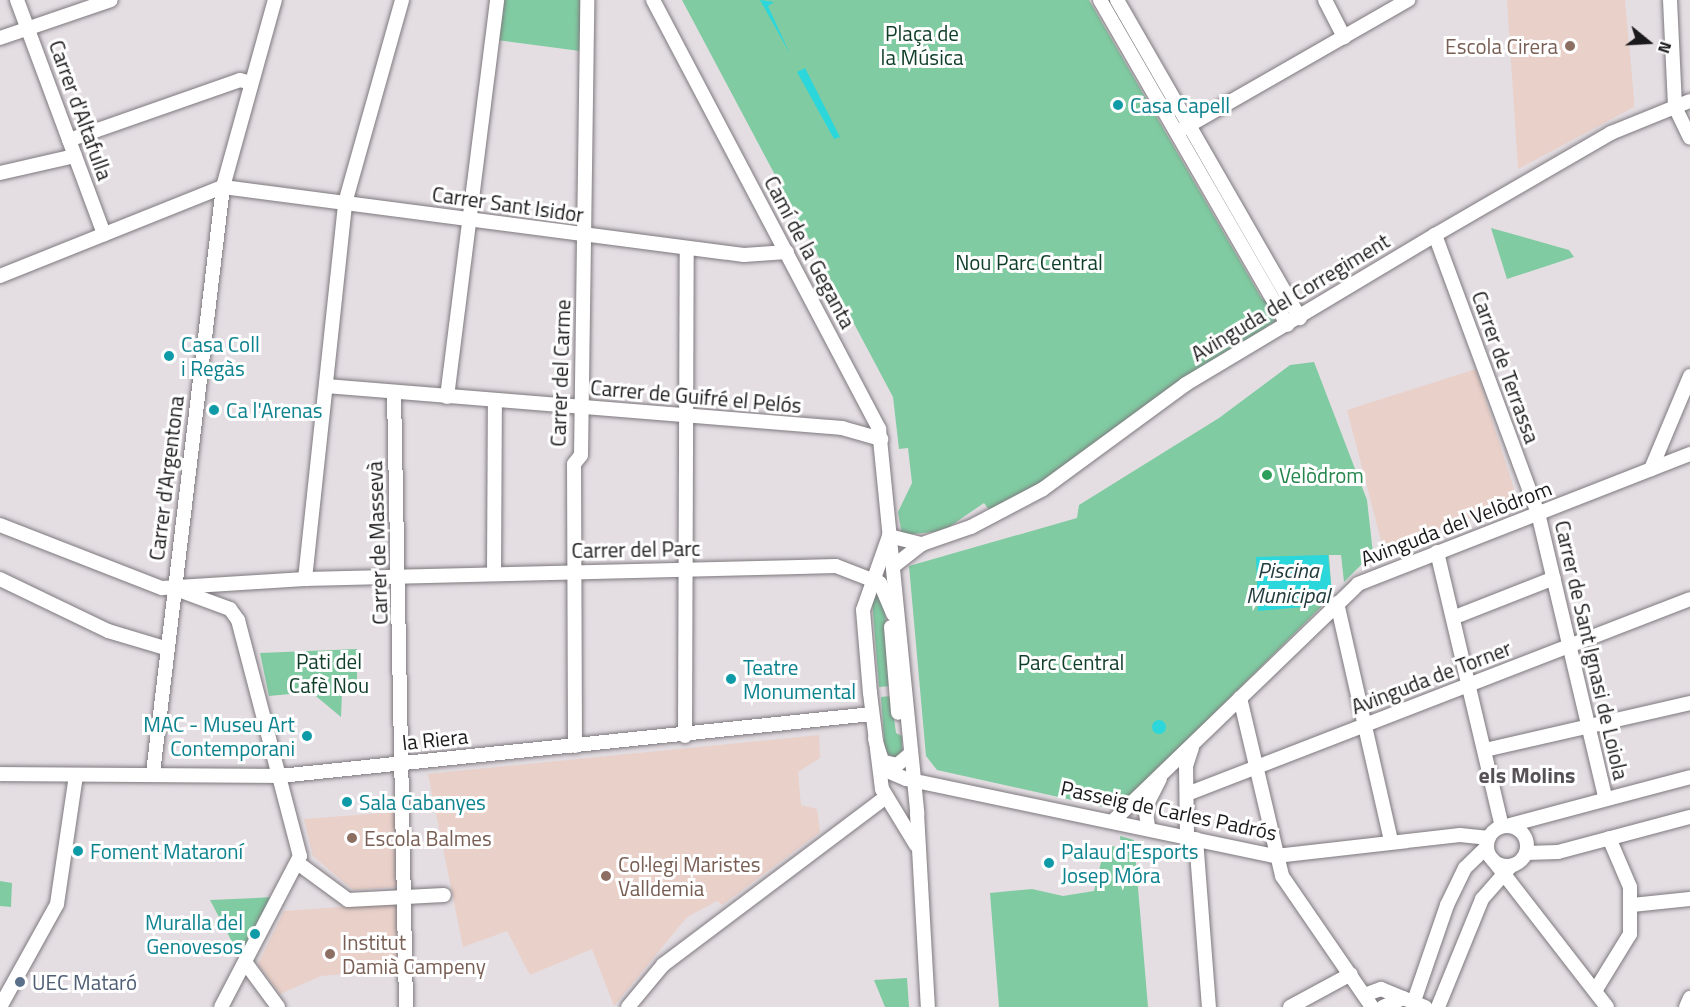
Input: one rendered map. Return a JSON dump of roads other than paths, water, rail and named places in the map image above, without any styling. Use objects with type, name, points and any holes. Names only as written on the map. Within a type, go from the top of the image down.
[{"type":"street","name":"Carrer d'Altafulla","points":[[17,0],[104,234]]},
{"type":"street","points":[[0,38],[111,0]]},
{"type":"street","name":"Carrer d'Argentona","points":[[153,773],[165,648],[223,187],[275,0]]},
{"type":"street","points":[[305,579],[345,203],[402,0]]},
{"type":"street","points":[[447,397],[466,219],[497,0]]},
{"type":"street","name":"Carrer del Carme","points":[[575,746],[578,572],[574,464],[581,454],[586,0]]},
{"type":"street","name":"Camí de la Geganta","points":[[653,0],[787,252],[881,438],[902,649]]},
{"type":"street","points":[[1100,0],[1183,129],[1294,321]]},
{"type":"street","points":[[1117,0],[1183,129]]},
{"type":"street","points":[[1325,0],[1344,37]]},
{"type":"street","points":[[1183,129],[1408,0]]},
{"type":"street","points":[[1670,0],[1675,107],[1690,138]]},
{"type":"street","points":[[69,140],[240,80],[251,83]]},
{"type":"street","name":"Avinguda del Corregiment","points":[[895,565],[922,544],[971,527],[1043,489],[1186,384],[1435,235],[1611,133],[1690,102]]},
{"type":"street","points":[[0,173],[75,156]]},
{"type":"street","points":[[0,276],[223,187]]},
{"type":"street","name":"Carrer Sant Isidor","points":[[223,187],[687,248],[751,255],[787,252]]},
{"type":"street","name":"Carrer de Terrassa","points":[[1435,235],[1538,513]]},
{"type":"street","points":[[685,736],[687,248]]},
{"type":"street","points":[[1651,469],[1690,376]]},
{"type":"street","name":"Carrer de Guifré el Pelós","points":[[326,386],[495,402],[842,429],[881,438]]},
{"type":"street","name":"Carrer de Massevà","points":[[394,393],[406,1007]]},
{"type":"street","points":[[494,574],[495,402]]},
{"type":"street","name":"Avinguda del Velòdrom","points":[[1114,820],[1358,584],[1690,454]]},
{"type":"street","name":"Carrer de Sant Ignasi de Loiola","points":[[1538,513],[1605,796]]},
{"type":"street","points":[[0,525],[156,587],[173,588],[235,614],[280,776],[299,864],[221,1007]]},
{"type":"street","points":[[916,845],[886,797],[874,740],[863,610],[889,536],[922,544]]},
{"type":"street","points":[[1437,552],[1455,617],[1467,684],[1506,826],[1527,839],[1526,853]]},
{"type":"street","name":"Carrer del Parc","points":[[173,588],[305,579],[836,566],[872,579]]},
{"type":"street","points":[[1455,617],[1554,578]]},
{"type":"street","points":[[0,579],[108,631],[165,648]]},
{"type":"street","points":[[872,579],[886,589],[902,649],[928,1007]]},
{"type":"street","name":"Avinguda de Torner","points":[[1187,794],[1690,599]]},
{"type":"street","points":[[889,601],[898,711],[909,737]]},
{"type":"street","points":[[1337,603],[1391,841]]},
{"type":"street","points":[[1239,698],[1258,766],[1282,876],[1370,1000],[1381,989],[1414,1002]]},
{"type":"street","points":[[1485,750],[1690,703]]},
{"type":"street","name":"la Riera","points":[[0,774],[153,773],[280,776],[685,736],[872,714]]},
{"type":"street","points":[[874,740],[880,762],[897,765],[910,754]]},
{"type":"street","points":[[1192,747],[1187,794],[1209,1007]]},
{"type":"street","name":"Passeig de Carles Padrós","points":[[880,762],[891,775],[913,781],[1148,826],[1276,856],[1391,841],[1488,843]]},
{"type":"street","name":"Avinguda del Velòdrom","points":[[1148,826],[1145,808],[1162,774]]},
{"type":"street","points":[[0,1007],[57,904],[76,775]]},
{"type":"street","points":[[1414,1002],[1447,905],[1465,868],[1506,826],[1605,796],[1690,777]]},
{"type":"street","points":[[628,1007],[663,965],[886,797]]},
{"type":"street","points":[[1438,1007],[1482,899],[1506,870],[1526,853],[1610,838],[1690,818]]},
{"type":"street","points":[[1595,991],[1630,934],[1632,905],[1610,838]]},
{"type":"street","points":[[1488,843],[1493,860],[1506,870],[1607,1007]]},
{"type":"street","points":[[299,864],[348,900],[444,895]]},
{"type":"street","points":[[1632,905],[1690,899]]},
{"type":"street","points":[[244,962],[278,1007]]},
{"type":"street","points":[[1290,1007],[1352,974]]},
{"type":"street","points":[[1686,1007],[1690,998]]},
{"type":"street","points":[[1383,1007],[1414,1002]]},
{"type":"water","points":[[760,0],[774,2],[768,6],[790,54]]},
{"type":"water","points":[[805,68],[840,137],[834,139],[797,72]]},
{"type":"water","name":"Piscina Municipal","points":[[1328,555],[1332,596],[1314,597],[1313,606],[1258,611],[1256,557]]},
{"type":"water","points":[[1159,720],[1164,722],[1166,727],[1164,732],[1159,734],[1154,732],[1152,727],[1154,722]]},
{"type":"place","name":"Escola Cirera","points":[[1570,46]]},
{"type":"place","name":"Casa Capell","points":[[1118,105]]},
{"type":"place","name":"Casa Coll i Regàs","points":[[169,356]]},
{"type":"place","name":"Ca l'Arenas","points":[[214,410]]},
{"type":"place","name":"Velòdrom","points":[[1267,475]]},
{"type":"place","name":"Teatre Monumental","points":[[731,679]]},
{"type":"place","name":"MAC - Museu Art Contemporani","points":[[307,736]]},
{"type":"place","name":"Sala Cabanyes","points":[[347,802]]},
{"type":"place","name":"Escola Balmes","points":[[352,838]]},
{"type":"place","name":"Foment Mataroní","points":[[78,851]]},
{"type":"place","name":"Palau d'Esports Josep Móra","points":[[1049,863]]},
{"type":"place","name":"Col·legi Maristes Valldemia","points":[[606,876]]},
{"type":"place","name":"Muralla del Genovesos","points":[[255,934]]},
{"type":"place","name":"Institut Damià Campeny","points":[[330,954]]},
{"type":"place","name":"UEC Mataró","points":[[20,982]]},
{"type":"district","name":"els Molins","points":[[1527,776]]},
{"type":"park label","name":"Plaça de la Música","points":[[922,45]]},
{"type":"park label","name":"Nou Parc Central","points":[[1029,262]]},
{"type":"park label","name":"Parc Central","points":[[1071,662]]},
{"type":"park label","name":"Pati del Cafè Nou","points":[[329,673]]}]
